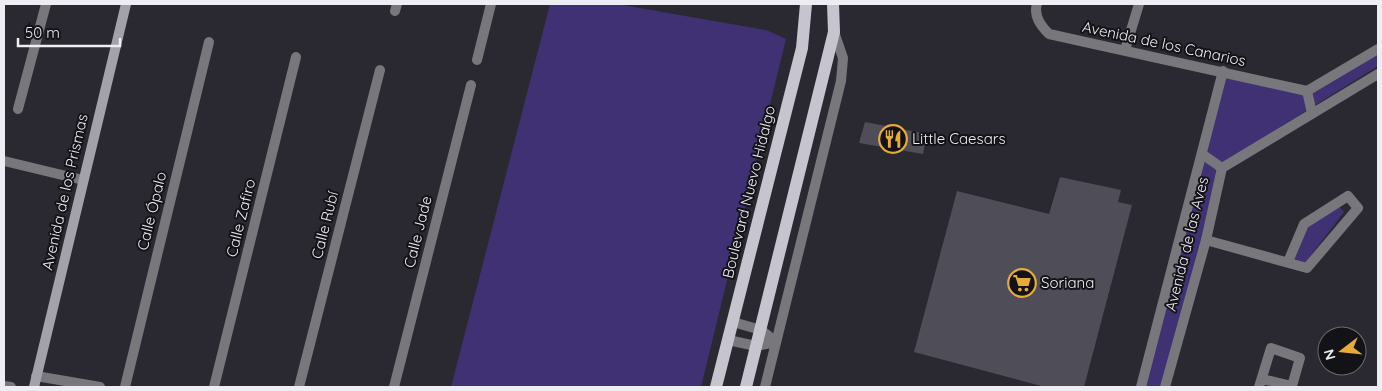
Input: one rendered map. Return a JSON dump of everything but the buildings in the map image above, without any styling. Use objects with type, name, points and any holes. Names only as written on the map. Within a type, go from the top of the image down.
[{"type":"main road","name":"Boulevard Nuevo Hidalgo","points":[[716,387],[802,48],[806,4]]},
{"type":"main road","points":[[746,387],[834,32],[833,4]]},
{"type":"street","points":[[18,109],[46,4]]},
{"type":"street","name":"Avenida de los Prismas","points":[[34,387],[126,4]]},
{"type":"street","points":[[477,60],[491,4]]},
{"type":"street","name":"Avenida de los Canarios","points":[[1037,4],[1039,24],[1049,34],[1307,91]]},
{"type":"street","points":[[1125,50],[1139,4]]},
{"type":"street","points":[[765,387],[841,81],[844,58],[834,32]]},
{"type":"street","name":"Calle Ópalo","points":[[125,387],[209,42]]},
{"type":"street","points":[[1312,113],[1307,91],[1378,49]]},
{"type":"street","name":"Calle Zafiro","points":[[214,387],[296,57]]},
{"type":"street","name":"Calle Rubí","points":[[299,387],[380,70]]},
{"type":"street","name":"Avenida de las Aves","points":[[1141,387],[1223,71]]},
{"type":"street","name":"Avenida de las Aves","points":[[1166,387],[1206,240],[1222,168],[1378,74]]},
{"type":"street","name":"Calle Jade","points":[[394,387],[471,85]]},
{"type":"street","points":[[1202,154],[1222,168]]},
{"type":"street","points":[[4,161],[84,180]]},
{"type":"street","points":[[1206,240],[1307,268],[1358,208],[1348,196],[1304,224],[1288,262]]},
{"type":"street","points":[[733,322],[760,330],[776,342]]},
{"type":"street","points":[[728,340],[756,346],[776,342]]},
{"type":"street","points":[[36,376],[100,387]]},
{"type":"street","points":[[4,386],[11,387]]},
{"type":"shaded area","points":[[550,4],[617,4],[766,30],[786,39],[701,387],[451,387]]},
{"type":"shaded area","points":[[1378,52],[1378,66],[1222,163],[1162,387],[1145,387],[1226,77],[1306,94]]},
{"type":"shaded area","points":[[1338,205],[1344,212],[1305,263],[1295,259],[1308,227]]},
{"type":"place","name":"Little Caesars","points":[[893,139]]},
{"type":"place","name":"Soriana","points":[[1022,283]]}]
